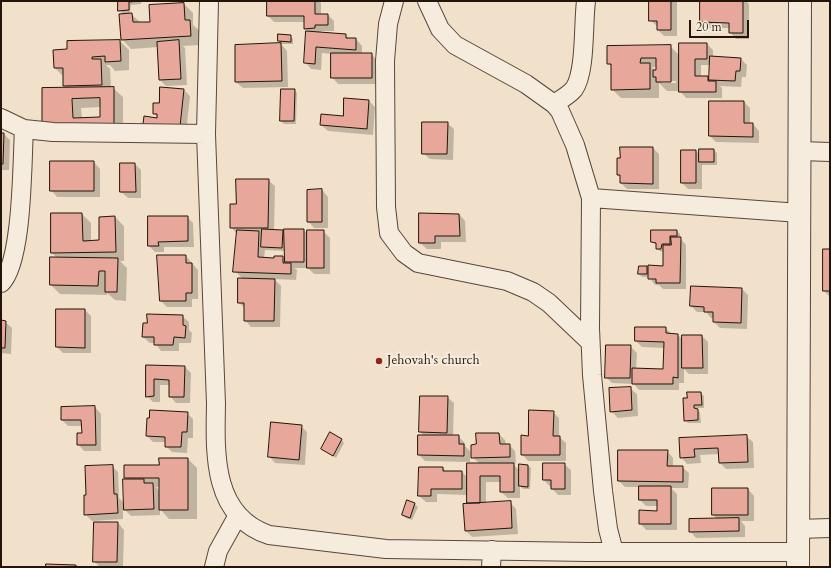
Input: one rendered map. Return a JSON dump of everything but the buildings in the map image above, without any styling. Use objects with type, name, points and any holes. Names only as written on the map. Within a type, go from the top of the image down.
[{"type":"street","points":[[209,1],[206,134],[218,463],[219,478],[225,497],[238,515],[256,530],[269,535],[386,549],[492,558],[614,552],[798,560],[800,1]]},
{"type":"street","points":[[394,1],[388,24],[385,76],[386,207],[389,233],[404,253],[418,263],[507,281],[533,292],[549,303],[590,342]]},
{"type":"street","points":[[427,1],[440,29],[455,45],[526,84],[554,104],[560,111],[570,135],[591,198],[590,342],[603,491],[608,529],[614,552]]},
{"type":"street","points":[[554,104],[574,90],[578,80],[581,67],[586,1]]},
{"type":"street","points":[[1,118],[24,129],[70,133],[206,134]]},
{"type":"street","points":[[1,283],[7,278],[14,255],[24,129]]},
{"type":"street","points":[[800,151],[830,152]]},
{"type":"street","points":[[591,198],[800,213]]},
{"type":"street","points":[[214,567],[218,551],[238,515]]},
{"type":"street","points":[[798,529],[830,528]]},
{"type":"place","name":"Jehovah's church","points":[[379,361]]}]
